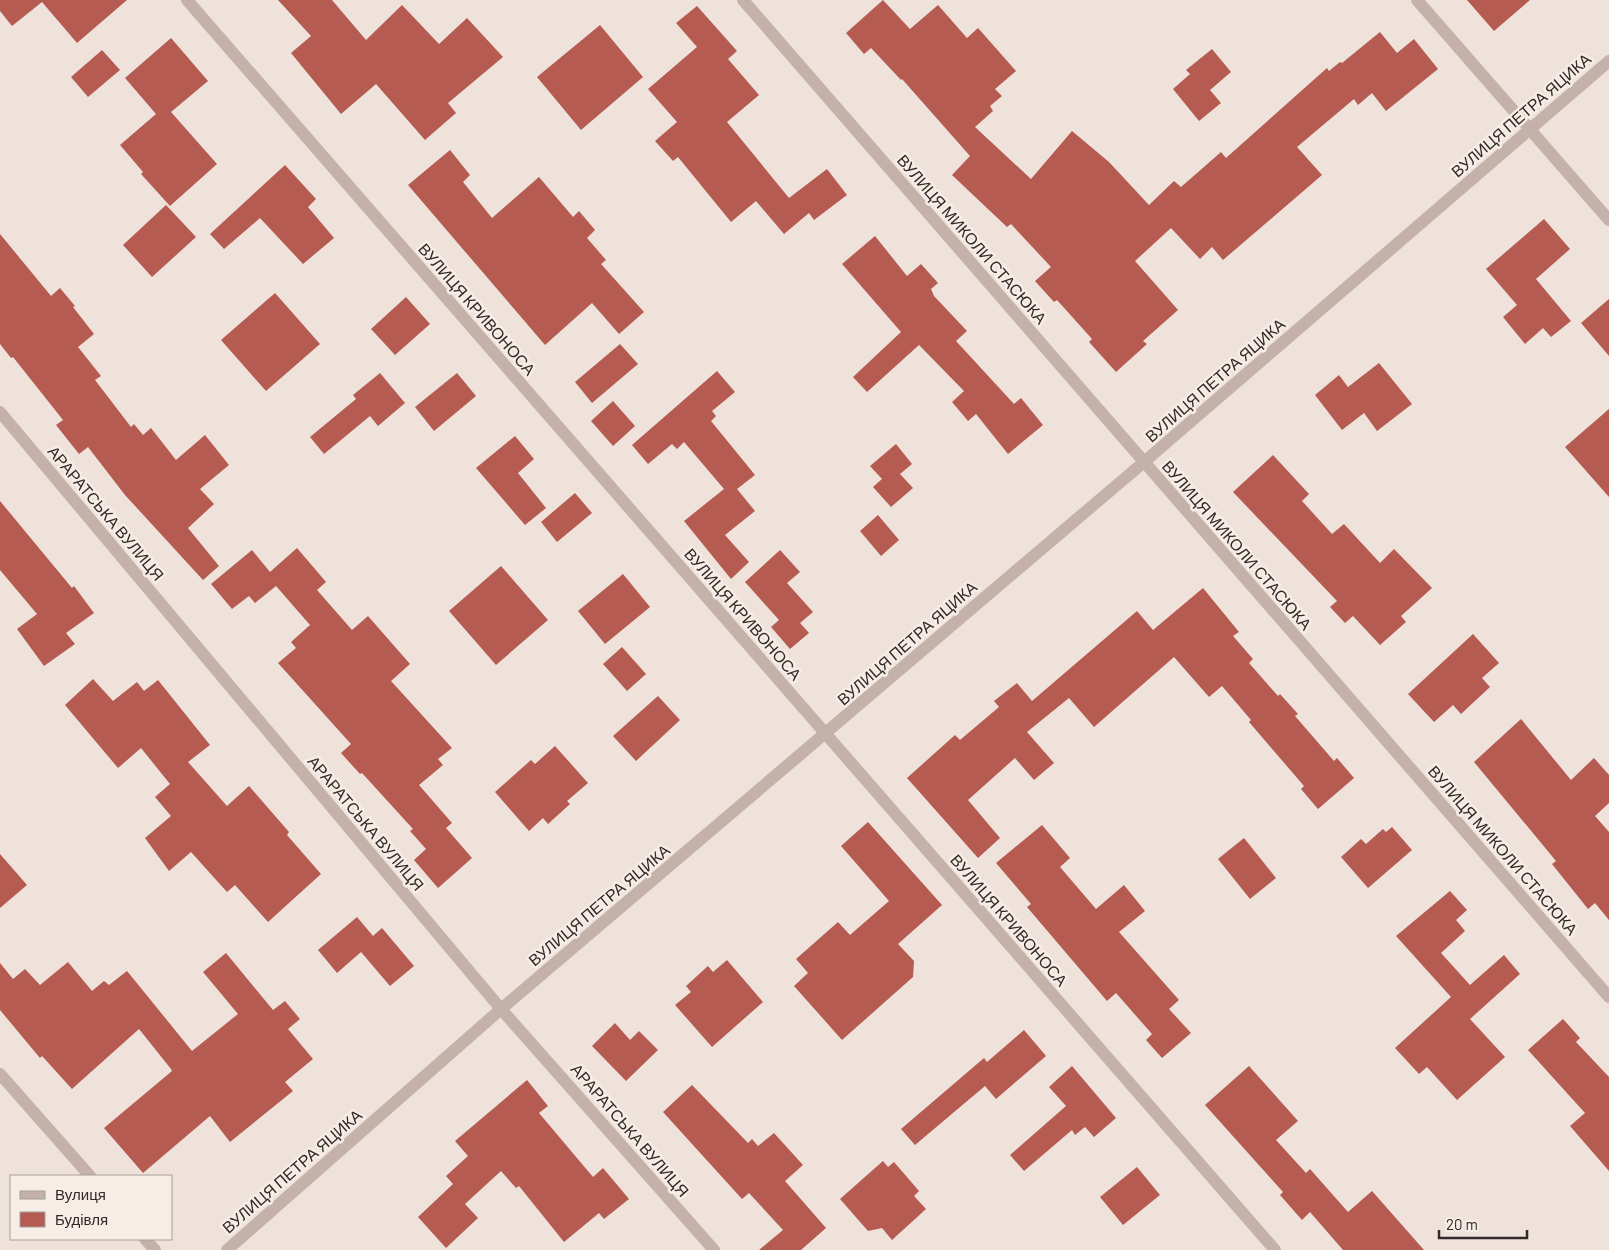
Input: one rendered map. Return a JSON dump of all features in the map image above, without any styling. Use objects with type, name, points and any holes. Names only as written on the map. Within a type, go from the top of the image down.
[{"type":"street","name":"ВУЛИЦЯ КРИВОНОСА","points":[[187,0],[1275,1250]]},
{"type":"street","name":"ВУЛИЦЯ МИКОЛИ СТАСЮКА","points":[[743,0],[1609,997]]},
{"type":"street","points":[[1417,0],[1609,220]]},
{"type":"street","name":"ВУЛИЦЯ ПЕТРА ЯЦИКА","points":[[227,1250],[501,1009],[1144,462],[1609,61]]},
{"type":"street","name":"АРАРАТСЬКА ВУЛИЦЯ","points":[[0,412],[501,1009],[714,1250]]},
{"type":"street","points":[[0,1074],[89,1175]]},
{"type":"street","points":[[146,1240],[155,1250]]},
{"type":"building","points":[[0,0],[127,0],[77,43],[42,2],[12,26],[0,11]]},
{"type":"building","points":[[278,0],[332,0],[366,40],[402,5],[439,44],[467,18],[503,57],[448,103],[456,113],[425,140],[376,84],[341,114],[291,53],[311,36]]},
{"type":"building","points":[[883,0],[910,29],[938,5],[967,38],[978,28],[1016,71],[995,89],[1002,96],[990,106],[993,111],[975,127],[1031,179],[1072,131],[1109,162],[1149,205],[1174,181],[1181,187],[1221,152],[1226,158],[1327,68],[1329,71],[1340,62],[1342,63],[1380,32],[1397,53],[1414,39],[1438,69],[1386,111],[1372,93],[1358,105],[1354,99],[1297,147],[1322,175],[1223,260],[1212,247],[1200,259],[1171,228],[1135,261],[1178,310],[1143,341],[1147,344],[1116,372],[1089,342],[1092,339],[1057,300],[1054,302],[1035,281],[1051,267],[1011,224],[1007,227],[952,175],[970,156],[902,79],[871,48],[864,54],[846,33]]},
{"type":"building","points":[[1467,0],[1530,0],[1494,31]]},
{"type":"building","points":[[697,6],[737,51],[728,59],[759,95],[727,122],[789,198],[827,169],[847,195],[814,220],[809,213],[784,234],[756,201],[731,222],[678,157],[673,161],[655,141],[677,122],[648,89],[697,47],[676,23]]},
{"type":"building","points":[[600,25],[643,77],[581,130],[537,77]]},
{"type":"building","points":[[171,38],[208,81],[171,112],[217,164],[170,206],[141,174],[143,172],[120,145],[156,114],[125,78]]},
{"type":"building","points":[[1212,49],[1231,72],[1210,90],[1221,103],[1199,121],[1173,89],[1190,74],[1186,70]]},
{"type":"building","points":[[102,50],[120,70],[88,97],[71,77]]},
{"type":"building","points":[[450,150],[470,175],[463,182],[492,218],[539,177],[573,217],[579,211],[595,230],[587,238],[606,260],[601,264],[644,312],[619,334],[592,303],[545,345],[408,185]]},
{"type":"building","points":[[285,165],[316,199],[308,207],[334,238],[303,264],[260,218],[224,249],[210,234]]},
{"type":"building","points":[[166,205],[196,237],[152,277],[123,245]]},
{"type":"building","points":[[1544,219],[1570,249],[1536,279],[1571,321],[1551,337],[1543,328],[1525,344],[1503,317],[1517,305],[1486,269]]},
{"type":"building","points":[[0,234],[51,296],[60,288],[75,306],[73,307],[94,334],[78,347],[101,376],[95,380],[131,427],[134,424],[143,435],[151,428],[176,460],[205,435],[229,465],[200,489],[214,504],[188,528],[219,566],[203,580],[125,495],[88,447],[79,454],[56,425],[63,420],[13,357],[11,358],[0,344]]},
{"type":"building","points":[[875,236],[907,276],[921,264],[938,283],[931,289],[934,296],[967,331],[956,341],[1014,404],[1021,398],[1043,425],[1008,454],[976,414],[968,421],[952,402],[964,391],[919,345],[867,392],[853,377],[901,332],[842,264]]},
{"type":"building","points":[[275,293],[320,344],[266,391],[221,340]]},
{"type":"building","points":[[406,297],[430,324],[395,355],[371,329]]},
{"type":"building","points":[[1609,299],[1609,356],[1581,323]]},
{"type":"building","points":[[620,344],[638,364],[592,403],[575,382]]},
{"type":"building","points":[[1379,363],[1412,404],[1377,431],[1364,413],[1342,430],[1315,395],[1339,375],[1348,387]]},
{"type":"building","points":[[717,371],[735,392],[712,411],[716,416],[711,421],[755,475],[737,489],[755,511],[725,535],[749,562],[731,579],[684,521],[724,489],[684,442],[677,449],[672,444],[648,464],[632,445]]},
{"type":"building","points":[[380,373],[405,403],[378,426],[370,416],[324,454],[310,437],[356,399],[353,395]]},
{"type":"building","points":[[457,373],[476,396],[434,431],[415,407]]},
{"type":"building","points":[[613,401],[635,426],[613,446],[591,421]]},
{"type":"building","points":[[1609,409],[1609,497],[1565,447]]},
{"type":"building","points":[[515,436],[534,459],[518,473],[546,508],[525,525],[476,468]]},
{"type":"building","points":[[896,444],[912,464],[900,474],[913,488],[891,507],[873,487],[882,479],[870,466]]},
{"type":"building","points":[[1273,455],[1309,494],[1302,501],[1332,534],[1344,524],[1380,563],[1394,549],[1432,588],[1401,616],[1406,622],[1380,645],[1353,616],[1345,623],[1330,607],[1337,601],[1233,492]]},
{"type":"building","points":[[575,493],[592,513],[557,542],[541,522]]},
{"type":"building","points":[[0,501],[72,588],[74,586],[94,613],[66,633],[75,644],[44,666],[17,629],[37,614],[0,570]]},
{"type":"building","points":[[878,515],[899,540],[881,556],[860,531]]},
{"type":"building","points":[[297,548],[326,582],[317,590],[352,630],[368,616],[410,664],[391,681],[452,748],[438,759],[443,765],[419,785],[452,823],[446,828],[472,858],[438,888],[414,860],[426,849],[410,831],[413,829],[341,753],[351,744],[278,663],[296,648],[291,642],[310,625],[276,586],[255,603],[249,596],[232,609],[211,584],[252,550],[270,572]]},
{"type":"building","points":[[780,550],[800,572],[787,583],[813,612],[800,623],[809,633],[790,649],[771,627],[779,620],[745,582]]},
{"type":"building","points":[[501,566],[548,620],[496,665],[449,611]]},
{"type":"building","points":[[623,574],[650,607],[605,644],[578,611]]},
{"type":"building","points":[[1203,588],[1239,632],[1233,636],[1253,659],[1249,663],[1278,696],[1280,694],[1298,714],[1295,716],[1334,761],[1337,758],[1354,778],[1318,809],[1301,789],[1304,786],[1249,722],[1251,720],[1222,686],[1209,697],[1174,657],[1094,727],[1069,698],[1027,732],[1054,763],[1034,780],[1015,758],[968,800],[1000,838],[978,858],[907,778],[955,735],[960,740],[999,707],[994,701],[1017,683],[1032,701],[1137,611],[1153,630]]},
{"type":"building","points":[[1473,634],[1499,663],[1482,678],[1490,687],[1461,714],[1453,705],[1434,722],[1408,694]]},
{"type":"building","points":[[622,647],[646,674],[627,691],[603,664]]},
{"type":"building","points":[[93,679],[113,701],[137,682],[144,691],[158,680],[210,745],[188,762],[227,806],[249,786],[289,832],[287,835],[321,874],[268,922],[235,885],[227,892],[191,852],[169,871],[145,838],[171,816],[155,797],[170,784],[141,748],[118,768],[65,705]]},
{"type":"building","points":[[658,696],[680,720],[636,761],[613,736]]},
{"type":"building","points":[[1521,719],[1571,780],[1594,758],[1609,775],[1609,803],[1595,816],[1609,832],[1609,920],[1595,903],[1588,909],[1552,864],[1556,861],[1474,762]]},
{"type":"building","points":[[555,746],[588,783],[567,801],[570,804],[548,824],[543,818],[529,831],[495,792],[531,760],[535,764]]},
{"type":"building","points":[[868,822],[942,905],[898,944],[914,961],[913,977],[842,1040],[794,986],[808,973],[796,959],[838,922],[850,935],[889,901],[841,846]]},
{"type":"building","points":[[1042,825],[1070,858],[1060,867],[1096,909],[1124,885],[1145,911],[1119,932],[1179,1000],[1169,1009],[1191,1033],[1162,1058],[1146,1040],[1152,1034],[1116,993],[1107,1001],[1027,907],[1031,904],[996,863]]},
{"type":"building","points":[[1392,827],[1412,850],[1368,888],[1341,857],[1361,839],[1366,844],[1383,829],[1386,832]]},
{"type":"building","points":[[1244,838],[1276,878],[1250,899],[1218,859]]},
{"type":"building","points":[[0,854],[27,885],[0,908]]},
{"type":"building","points":[[1450,891],[1467,910],[1456,920],[1465,931],[1441,953],[1470,985],[1504,955],[1520,974],[1470,1019],[1505,1057],[1457,1100],[1427,1067],[1419,1074],[1395,1048],[1451,997],[1396,936]]},
{"type":"building","points":[[357,917],[373,936],[382,928],[414,966],[390,986],[361,952],[337,973],[318,950]]},
{"type":"building","points":[[226,953],[273,1010],[285,1001],[300,1019],[288,1029],[313,1059],[285,1082],[293,1091],[230,1142],[210,1116],[143,1173],[104,1128],[172,1071],[171,1069],[139,1029],[72,1089],[42,1056],[40,1058],[0,1010],[0,963],[13,979],[25,969],[40,985],[68,962],[92,991],[104,981],[109,985],[127,971],[192,1051],[238,1014],[203,972]]},
{"type":"building","points":[[727,960],[763,1002],[712,1047],[675,1005],[691,992],[686,986],[708,966],[713,972]]},
{"type":"building","points":[[1563,1019],[1580,1038],[1576,1042],[1609,1077],[1609,1171],[1570,1126],[1585,1113],[1528,1050]]},
{"type":"building","points":[[615,1023],[630,1040],[639,1031],[658,1050],[626,1081],[592,1046]]},
{"type":"building","points":[[1024,1030],[1046,1056],[996,1099],[985,1086],[915,1145],[901,1129],[984,1058],[987,1062]]},
{"type":"building","points":[[1072,1066],[1116,1118],[1094,1137],[1085,1127],[1075,1135],[1072,1130],[1024,1171],[1010,1155],[1066,1106],[1049,1087]]},
{"type":"building","points":[[1249,1066],[1298,1121],[1276,1140],[1306,1173],[1310,1169],[1348,1212],[1372,1191],[1424,1250],[1343,1250],[1310,1212],[1302,1220],[1280,1195],[1283,1192],[1205,1105]]},
{"type":"building","points":[[527,1080],[548,1106],[539,1113],[593,1177],[603,1168],[629,1199],[604,1219],[599,1213],[564,1242],[519,1186],[516,1188],[501,1171],[465,1204],[478,1218],[446,1248],[418,1217],[453,1184],[446,1176],[468,1156],[455,1141]]},
{"type":"building","points":[[692,1085],[748,1143],[752,1139],[758,1146],[774,1133],[803,1165],[785,1181],[826,1228],[801,1250],[759,1250],[783,1230],[749,1193],[742,1199],[663,1112]]},
{"type":"building","points":[[883,1161],[888,1167],[894,1162],[919,1191],[914,1196],[926,1209],[892,1240],[882,1228],[868,1231],[840,1199]]},
{"type":"building","points":[[1137,1167],[1160,1195],[1123,1225],[1100,1197]]}]
